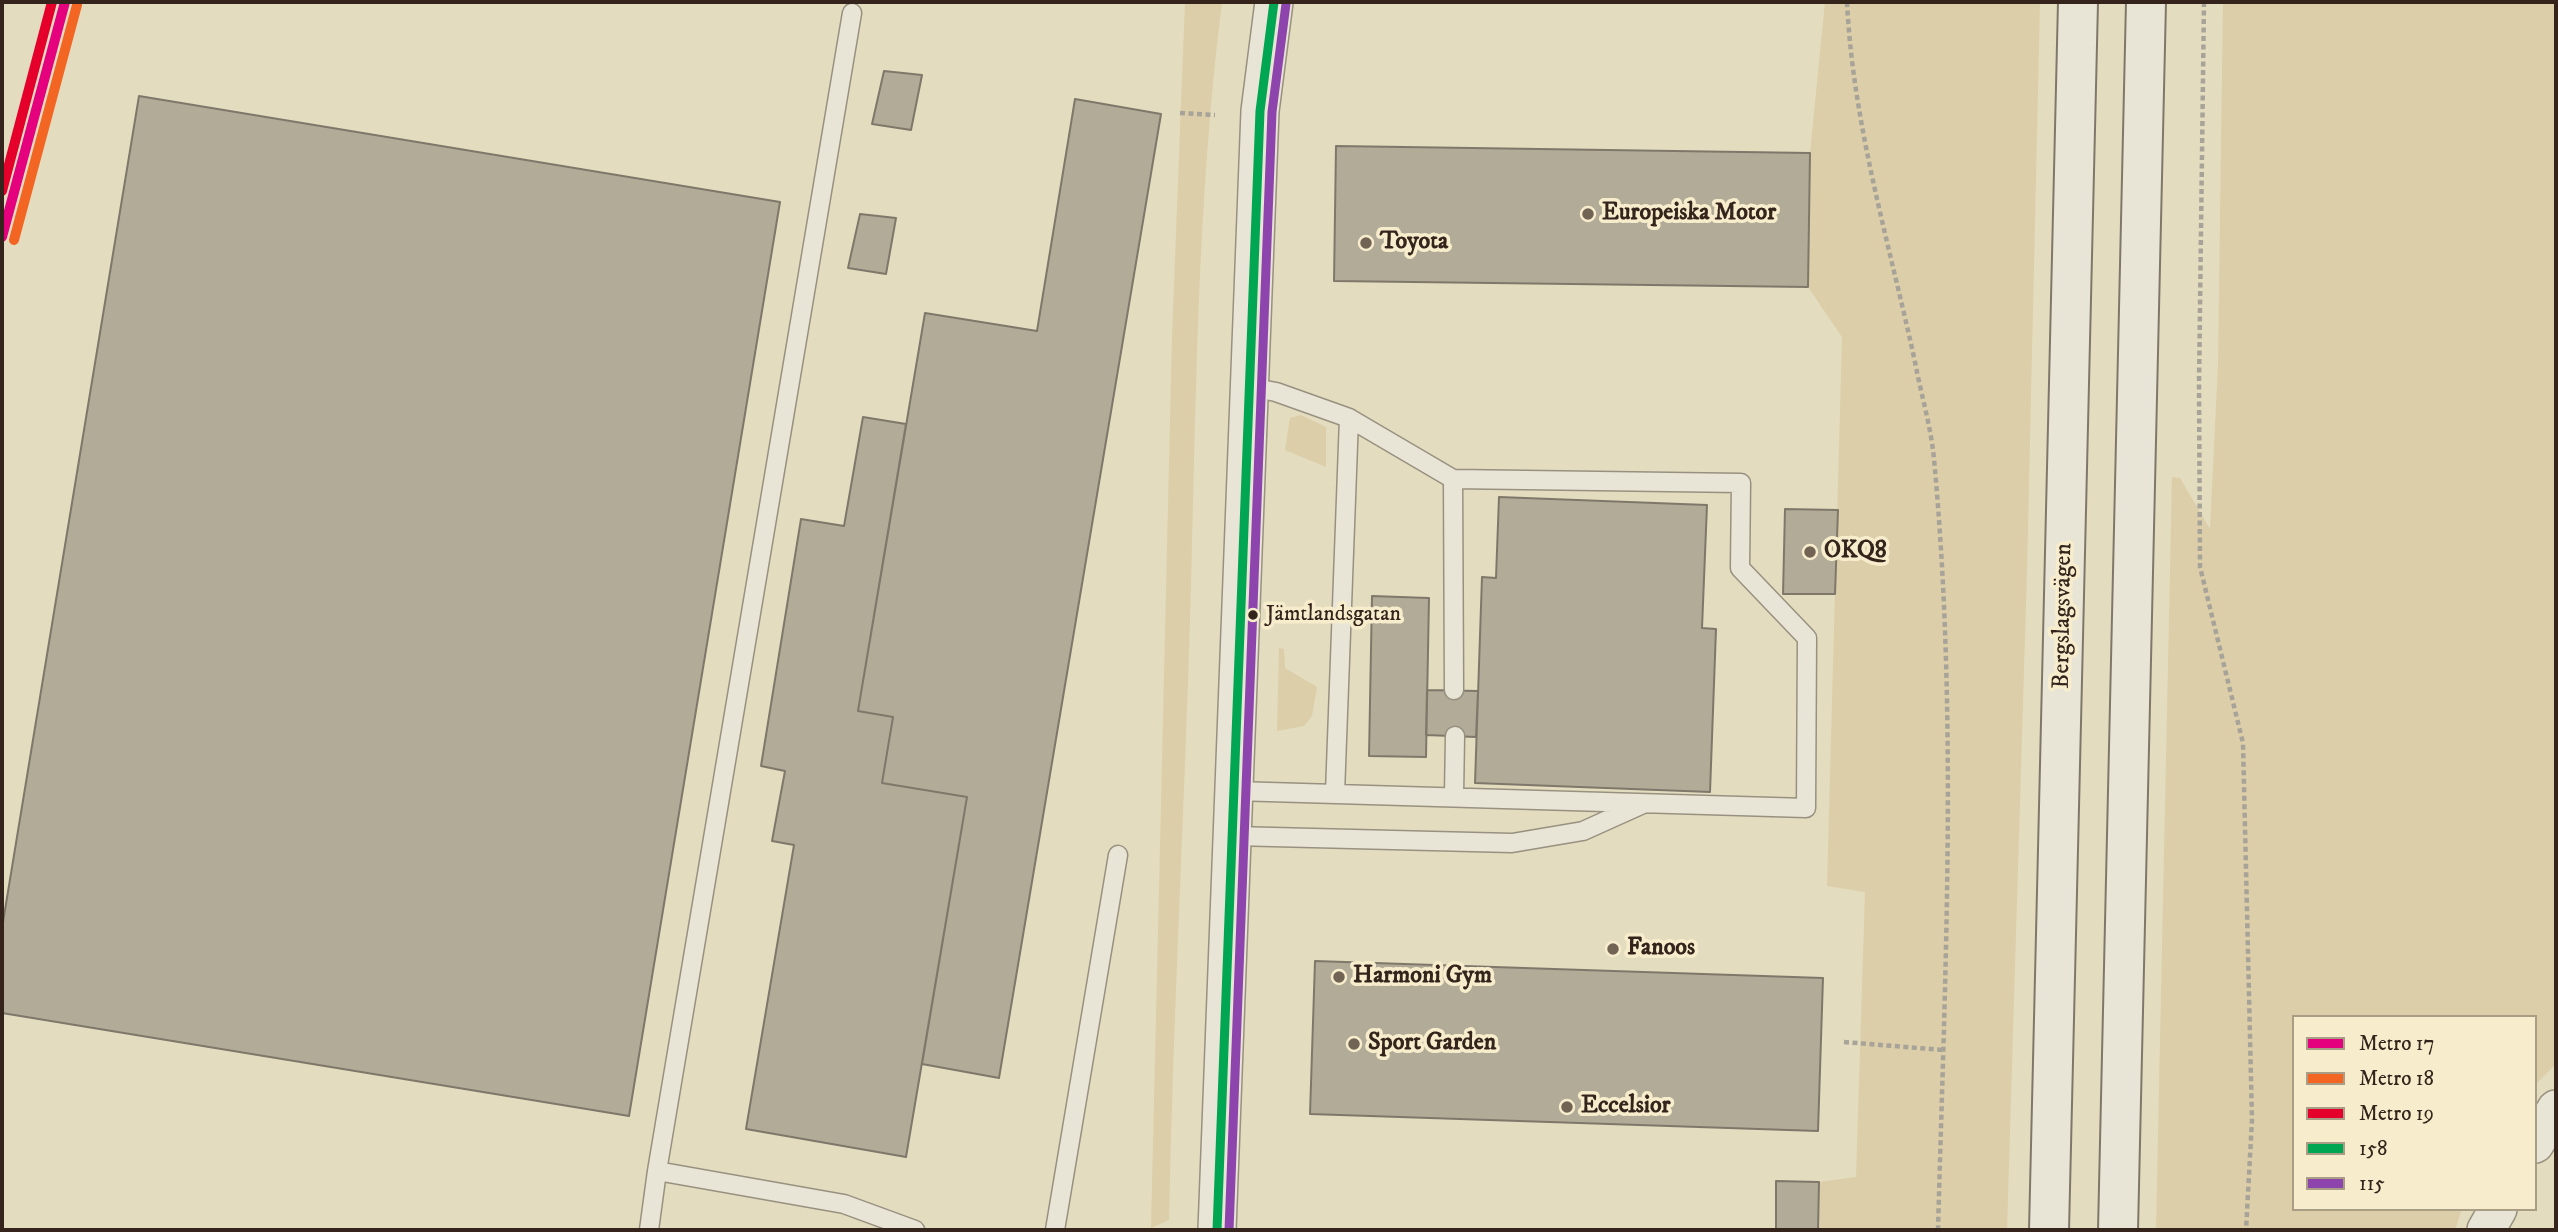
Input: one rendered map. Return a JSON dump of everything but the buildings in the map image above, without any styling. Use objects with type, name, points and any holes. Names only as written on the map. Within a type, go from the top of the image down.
[{"type":"main road","name":"Bergslagsvägen","points":[[2049,1230],[2078,2]]},
{"type":"main road","points":[[2118,1230],[2146,2]]},
{"type":"street","points":[[1217,1230],[1260,111],[1274,2]]},
{"type":"street","points":[[2537,1141],[2556,1109]]},
{"type":"street","points":[[2487,1230],[2497,1211]]},
{"type":"lane","points":[[649,1230],[852,13]]},
{"type":"lane","points":[[1235,791],[1454,795],[1805,808],[1807,638],[1740,568],[1741,483],[1453,479],[1349,418],[1276,392],[1250,387]]},
{"type":"lane","points":[[1335,793],[1349,418]]},
{"type":"lane","points":[[1453,479],[1454,690]]},
{"type":"lane","points":[[1454,795],[1455,736]]},
{"type":"lane","points":[[1233,836],[1512,844],[1583,831],[1647,802]]},
{"type":"lane","points":[[1055,1230],[1118,855]]},
{"type":"lane","points":[[657,1171],[844,1204],[915,1230]]},
{"type":"path","points":[[1847,2],[1860,129],[1900,291],[1934,456],[1948,685],[1949,816],[1938,1230]]},
{"type":"path","points":[[2204,2],[2199,385],[2200,567],[2243,743],[2252,1119],[2246,1230]]},
{"type":"path","points":[[1180,113],[1215,115]]},
{"type":"path","points":[[1844,1042],[1943,1050]]},
{"type":"shaded area","points":[[1185,2],[1222,2],[1207,156],[1198,310],[1169,1220],[1151,1228],[1172,337]]},
{"type":"shaded area","points":[[1825,2],[2040,2],[2027,571],[2007,1230],[1818,1230],[1819,1182],[1856,1177],[1865,892],[1827,886],[1842,337],[1808,287],[1810,153]]},
{"type":"shaded area","points":[[2223,2],[2556,2],[2556,1064],[2537,1083],[2537,1015],[2292,1015],[2292,1211],[2461,1211],[2455,1230],[2156,1230],[2172,477],[2180,478],[2210,529],[2218,365]]},
{"type":"shaded area","points":[[1301,415],[1326,427],[1326,467],[1285,450],[1290,418]]},
{"type":"shaded area","points":[[1279,648],[1284,649],[1285,668],[1317,687],[1312,716],[1304,726],[1277,731]]},
{"type":"metro line","name":"19","points":[[2,191],[52,2]]},
{"type":"metro line","name":"17","points":[[2,237],[65,2]]},
{"type":"metro line","name":"18","points":[[14,240],[77,5]]},
{"type":"transit line","name":"158","points":[[1217,1230],[1260,111],[1274,2]]},
{"type":"transit line","name":"115","points":[[1229,1230],[1272,112],[1286,4]]},
{"type":"place","name":"Europeiska Motor","points":[[1588,214]]},
{"type":"place","name":"Toyota","points":[[1366,243]]},
{"type":"place","name":"OKQ8","points":[[1810,552]]},
{"type":"place","name":"Jämtlandsgatan","points":[[1253,615]]},
{"type":"place","name":"Fanoos","points":[[1613,949]]},
{"type":"place","name":"Harmoni Gym","points":[[1339,977]]},
{"type":"place","name":"Sport Garden","points":[[1354,1044]]},
{"type":"place","name":"Eccelsior","points":[[1567,1107]]}]
